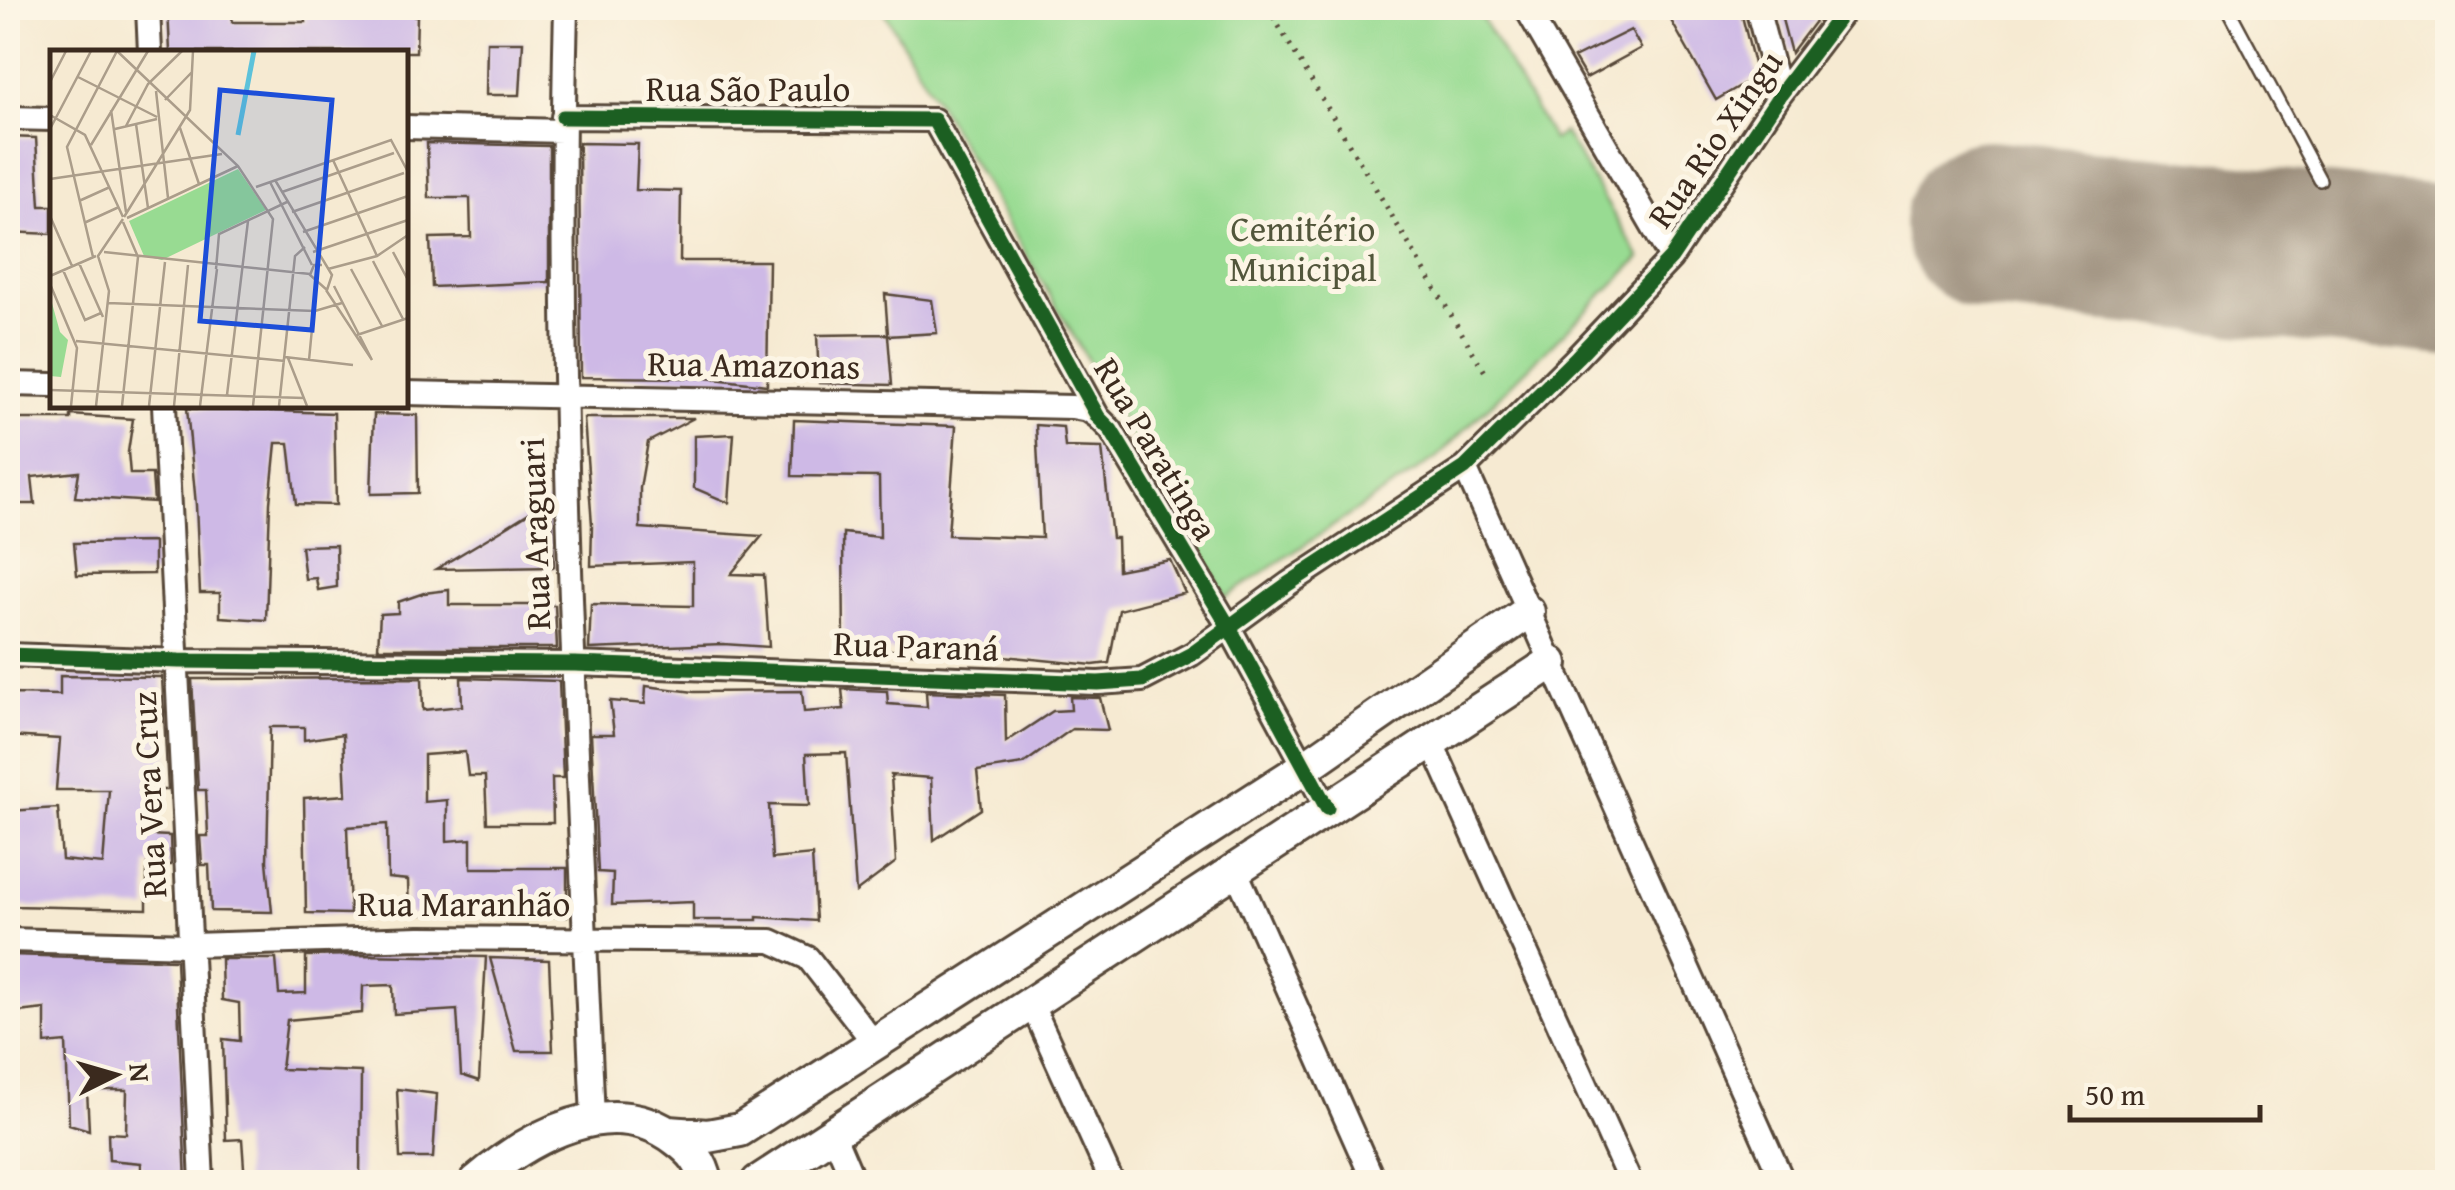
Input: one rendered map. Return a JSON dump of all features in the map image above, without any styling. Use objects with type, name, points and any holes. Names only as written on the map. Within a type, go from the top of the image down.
[{"type":"street","points":[[148,8],[150,50]]},
{"type":"street","name":"Rua Araguari","points":[[566,8],[562,124],[566,396],[593,1119]]},
{"type":"street","points":[[1526,8],[1670,258]]},
{"type":"street","points":[[1757,8],[1780,95]]},
{"type":"street","name":"Rua Rio Xingu","points":[[1670,258],[1780,95],[1846,8]]},
{"type":"street","points":[[8,118],[50,119]]},
{"type":"street","name":"Rua São Paulo","points":[[408,127],[934,120]]},
{"type":"street","name":"Rua Paratinga","points":[[934,120],[1098,416],[1229,627],[1327,808]]},
{"type":"street","name":"Rua Paraná","points":[[8,655],[178,661],[575,664],[1124,683],[1142,680],[1229,627],[1465,468],[1670,258]]},
{"type":"street","points":[[8,384],[50,385]]},
{"type":"street","name":"Rua Amazonas","points":[[408,393],[1072,407],[1098,416]]},
{"type":"street","name":"Rua Vera Cruz","points":[[164,408],[202,1182]]},
{"type":"street","points":[[1465,468],[1783,1182]]},
{"type":"street","points":[[669,1133],[708,1136],[740,1130],[1304,767],[1528,612]]},
{"type":"street","points":[[758,1182],[1551,663]]},
{"type":"street","points":[[1431,741],[1630,1182]]},
{"type":"street","points":[[1235,869],[1374,1182]]},
{"type":"street","name":"Rua Maranhão","points":[[8,940],[191,944],[420,938],[771,941],[808,958],[875,1044]]},
{"type":"street","points":[[1032,1003],[1112,1182]]},
{"type":"street","points":[[476,1182],[530,1143],[555,1130],[593,1119],[646,1122],[669,1133],[696,1154],[706,1182]]},
{"type":"street","points":[[833,1134],[854,1182]]},
{"type":"lane","points":[[2228,8],[2320,180]]},
{"type":"path","points":[[1268,8],[1488,376]]},
{"type":"green space","name":"Cemitério Municipal","points":[[882,8],[1476,8],[1553,140],[1564,132],[1640,258],[1437,457],[1226,597]]},
{"type":"building","points":[[168,8],[234,8],[232,22],[306,22],[304,8],[387,8],[387,13],[417,16],[416,52],[170,50]]},
{"type":"building","points":[[1664,8],[1740,8],[1757,76],[1716,100]]},
{"type":"building","points":[[1779,8],[1825,8],[1791,53]]},
{"type":"building","points":[[1631,30],[1641,48],[1586,78],[1574,58]]},
{"type":"building","points":[[487,42],[523,42],[520,95],[486,95]]},
{"type":"building","points":[[8,137],[36,138],[40,206],[50,206],[50,234],[8,232]]},
{"type":"building","points":[[427,143],[549,146],[549,282],[432,287],[430,238],[471,237],[470,198],[429,198]]},
{"type":"building","points":[[579,143],[638,144],[636,190],[681,191],[680,261],[769,261],[767,385],[705,378],[581,377]]},
{"type":"building","points":[[885,294],[932,300],[937,333],[888,336],[892,385],[819,383],[817,335],[888,334]]},
{"type":"building","points":[[187,408],[334,413],[336,505],[296,504],[289,443],[276,443],[266,620],[220,617],[220,593],[200,593]]},
{"type":"building","points":[[374,414],[417,415],[418,493],[371,494]]},
{"type":"building","points":[[71,415],[133,419],[128,452],[130,474],[152,474],[154,502],[75,497],[79,472],[32,477],[35,504],[12,504],[12,488],[8,487],[8,419],[71,419]]},
{"type":"building","points":[[584,418],[694,418],[648,442],[640,488],[640,528],[762,536],[731,574],[764,575],[769,647],[723,644],[589,649],[591,604],[693,606],[693,562],[591,566]]},
{"type":"building","points":[[794,420],[956,426],[948,535],[1042,538],[1036,425],[1063,427],[1065,447],[1102,448],[1112,538],[1117,538],[1118,570],[1170,560],[1185,593],[1119,610],[1109,663],[1093,665],[963,652],[918,654],[844,649],[843,533],[880,537],[879,477],[792,476]]},
{"type":"building","points":[[734,434],[729,503],[694,488],[694,436]]},
{"type":"building","points":[[551,499],[554,567],[436,569],[498,532]]},
{"type":"building","points":[[154,542],[154,574],[77,575],[74,543]]},
{"type":"building","points":[[336,545],[337,587],[318,590],[316,578],[305,579],[301,546]]},
{"type":"building","points":[[449,590],[449,605],[555,605],[557,648],[378,648],[380,614],[398,613],[398,602]]},
{"type":"building","points":[[60,676],[162,677],[168,790],[151,790],[148,835],[170,836],[171,865],[147,864],[147,909],[13,906],[14,841],[8,841],[8,811],[58,808],[62,860],[103,864],[109,790],[56,790],[60,739],[8,736],[8,694],[60,695]]},
{"type":"building","points":[[422,678],[423,710],[462,706],[461,678],[559,681],[563,778],[552,778],[553,823],[487,823],[485,776],[468,776],[465,752],[424,755],[424,802],[447,800],[447,841],[471,839],[471,868],[567,868],[567,917],[409,914],[408,880],[388,878],[387,824],[347,827],[350,914],[306,913],[304,798],[346,795],[343,734],[304,740],[304,727],[270,727],[267,861],[272,912],[211,911],[209,865],[202,865],[200,836],[208,836],[206,790],[198,790],[192,679]]},
{"type":"building","points":[[646,686],[694,692],[802,691],[804,712],[844,709],[842,689],[887,691],[888,704],[927,707],[926,692],[1005,695],[1006,742],[1053,711],[1071,710],[1070,697],[1100,698],[1108,730],[1072,729],[1023,764],[977,771],[981,809],[934,840],[931,778],[891,775],[896,862],[856,892],[846,753],[806,754],[809,806],[769,805],[772,859],[812,855],[816,921],[757,917],[693,920],[693,902],[612,905],[613,873],[598,872],[591,734],[614,734],[610,701],[645,704]]},
{"type":"building","points":[[10,955],[176,960],[186,1182],[141,1179],[141,1163],[109,1160],[108,1133],[126,1134],[127,1090],[87,1090],[89,1130],[69,1124],[66,1042],[45,1044],[45,1009],[9,1013]]},
{"type":"building","points":[[306,956],[486,957],[479,1081],[461,1075],[457,1010],[394,1014],[393,985],[363,986],[362,1013],[287,1020],[281,1069],[361,1072],[360,1181],[245,1182],[242,1139],[226,1140],[223,1039],[240,1041],[239,1003],[222,1000],[221,959],[276,959],[279,994],[306,993]]},
{"type":"building","points":[[490,958],[549,960],[553,1051],[516,1051]]},
{"type":"building","points":[[397,1089],[437,1094],[433,1158],[400,1158]]},
{"type":"runway","points":[[1989,225],[2448,271]]},
{"type":"cycle path","points":[[8,655],[179,661],[575,664],[1098,683],[1142,680],[1192,654],[1288,584],[1465,468],[1671,258],[1780,95],[1846,8]]},
{"type":"cycle path","points":[[563,117],[934,120],[1098,417],[1111,430],[1229,627],[1327,808]]}]
